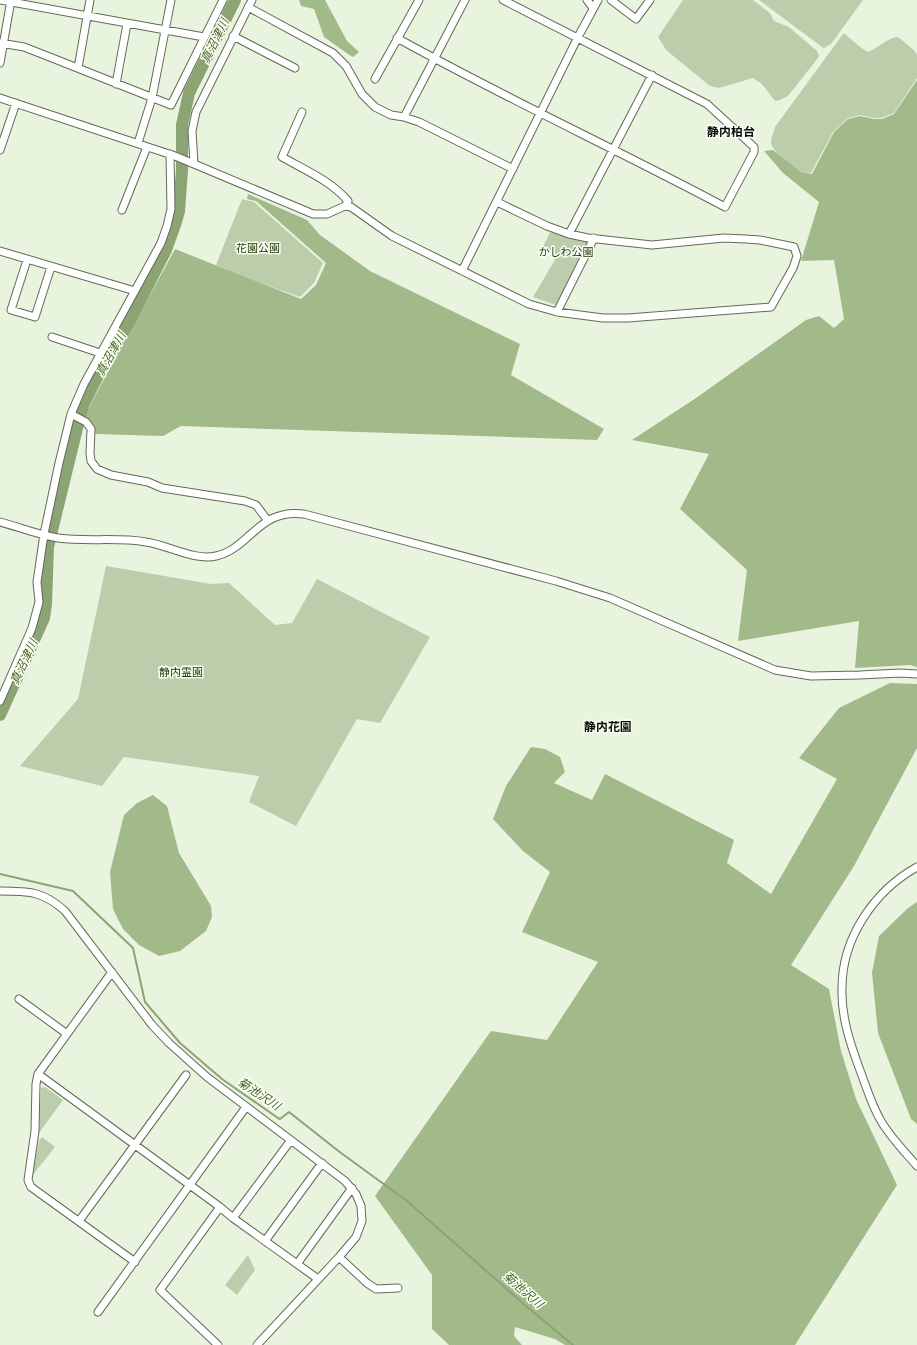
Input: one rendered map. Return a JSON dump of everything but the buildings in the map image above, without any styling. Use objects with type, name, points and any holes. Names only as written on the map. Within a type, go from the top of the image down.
[{"type":"street","points":[[0,0],[204,37]]},
{"type":"street","points":[[78,68],[90,0]]},
{"type":"street","points":[[138,144],[152,98],[171,0]]},
{"type":"street","points":[[2,43],[24,47],[171,105],[222,0]]},
{"type":"street","points":[[191,162],[193,122],[202,98],[252,0]]},
{"type":"street","points":[[375,79],[419,0]]},
{"type":"street","points":[[404,117],[465,0]]},
{"type":"street","points":[[587,0],[593,8]]},
{"type":"street","points":[[462,271],[578,37],[598,0]]},
{"type":"street","points":[[611,0],[636,19],[650,0]]},
{"type":"street","points":[[0,63],[2,43],[11,1]]},
{"type":"street","points":[[397,38],[540,114],[613,149],[725,207],[754,152],[754,147],[707,104],[506,1]]},
{"type":"street","points":[[248,7],[333,53],[346,66],[362,94],[375,107],[392,115],[419,122],[513,168]]},
{"type":"street","points":[[116,84],[127,24]]},
{"type":"street","points":[[233,36],[295,68]]},
{"type":"street","points":[[569,234],[652,75]]},
{"type":"street","points":[[0,98],[191,162],[312,214],[326,214],[345,206],[351,207],[392,236],[529,304],[557,312],[603,318],[628,318],[771,307],[793,268],[797,256],[794,247],[760,240],[724,238],[652,245],[569,234],[547,226],[497,202]]},
{"type":"street","points":[[0,150],[16,103]]},
{"type":"street","points":[[302,112],[282,158],[314,174],[340,192],[348,201],[345,206]]},
{"type":"street","points":[[122,210],[147,147]]},
{"type":"street","points":[[0,701],[23,652],[36,615],[39,602],[37,582],[45,535],[59,464],[73,415],[84,384],[161,243],[167,226],[171,209],[172,155]]},
{"type":"street","points":[[557,312],[594,238]]},
{"type":"street","points":[[0,251],[135,291]]},
{"type":"street","points":[[27,260],[12,310],[35,317],[51,267]]},
{"type":"street","points":[[52,337],[100,353]]},
{"type":"street","points":[[73,415],[86,422],[91,429],[91,461],[97,469],[111,475],[148,482],[162,488],[245,501],[256,505],[268,521]]},
{"type":"street","points":[[0,522],[58,538],[129,539],[148,542],[198,556],[208,557],[217,556],[233,548],[260,526],[281,515],[289,513],[304,514],[556,581],[610,598],[776,670],[792,674],[811,676],[860,676],[900,673],[917,674]]},
{"type":"street","points":[[917,867],[884,892],[874,903],[859,925],[852,938],[848,952],[842,987],[843,1006],[850,1042],[876,1110],[888,1132],[917,1166]]},
{"type":"street","points":[[0,891],[22,891],[47,897],[56,902],[65,911],[152,1025],[169,1043],[246,1107],[345,1181],[352,1188],[359,1200],[362,1221],[356,1236],[339,1257],[257,1345]]},
{"type":"street","points":[[112,972],[38,1074],[36,1084],[35,1131],[28,1180],[29,1184],[40,1193],[135,1262]]},
{"type":"street","points":[[19,998],[67,1034]]},
{"type":"street","points":[[38,1074],[318,1279]]},
{"type":"street","points":[[79,1221],[186,1075]]},
{"type":"street","points":[[98,1312],[246,1107]]},
{"type":"street","points":[[233,1218],[291,1140]]},
{"type":"street","points":[[265,1241],[322,1163]]},
{"type":"street","points":[[297,1264],[352,1188]]},
{"type":"street","points":[[218,1345],[160,1290],[220,1207]]},
{"type":"street","points":[[339,1257],[367,1284],[376,1288],[398,1288]]},
{"type":"green space","points":[[299,0],[325,0],[347,41],[359,52],[353,57],[324,37],[314,9],[301,6]]},
{"type":"green space","points":[[683,0],[753,0],[770,13],[774,21],[789,27],[817,51],[819,55],[818,58],[788,96],[780,100],[775,101],[762,84],[753,78],[719,88],[710,86],[666,50],[658,37]]},
{"type":"green space","points":[[759,0],[863,0],[831,44],[824,48]]},
{"type":"green space","points":[[843,34],[868,52],[890,39],[898,37],[914,50],[917,55],[917,78],[894,113],[881,118],[860,115],[848,118],[833,132],[811,173],[801,172],[779,155],[772,147],[771,141],[775,127]]},
{"type":"green space","points":[[917,80],[917,667],[910,665],[855,668],[859,621],[738,641],[747,570],[680,509],[709,454],[632,440],[696,398],[806,320],[819,316],[834,328],[844,319],[834,260],[801,261],[819,202],[783,173],[764,151],[773,150],[801,172],[812,174],[834,132],[848,119],[860,116],[882,119],[894,114]]},
{"type":"green space","points":[[248,194],[307,220],[320,235],[370,271],[520,344],[511,375],[604,429],[597,440],[181,426],[163,436],[96,434],[84,416],[175,249],[301,299],[316,285],[326,263],[256,201],[247,199]]},
{"type":"green space","name":"花園公園","points":[[242,199],[254,202],[323,263],[314,283],[300,297],[236,274],[216,265]]},
{"type":"green space","name":"かしわ公園","points":[[550,232],[587,242],[556,305],[533,297],[555,260],[552,254],[542,249]]},
{"type":"green space","name":"静内霊園","points":[[106,566],[211,584],[229,583],[275,625],[292,623],[317,579],[430,637],[380,723],[357,719],[296,826],[249,802],[259,776],[124,757],[102,786],[20,766],[78,699]]},
{"type":"green space","points":[[890,683],[917,684],[917,748],[854,866],[791,965],[829,989],[841,1051],[856,1099],[897,1185],[795,1345],[565,1345],[555,1339],[515,1327],[514,1336],[522,1345],[449,1345],[432,1329],[432,1275],[375,1196],[491,1031],[547,1040],[598,962],[522,932],[550,872],[523,851],[493,819],[506,786],[531,747],[545,749],[560,757],[565,772],[554,783],[592,800],[605,774],[734,840],[727,863],[771,894],[837,779],[799,758],[839,708]]},
{"type":"green space","points":[[153,795],[167,806],[179,853],[211,906],[212,917],[206,931],[180,951],[159,956],[139,945],[123,929],[113,909],[110,872],[124,815],[137,803]]},
{"type":"green space","points":[[917,902],[917,1124],[911,1119],[878,1033],[872,973],[879,936],[908,908]]},
{"type":"green space","points":[[45,1087],[63,1100],[39,1133],[41,1088]]},
{"type":"green space","points":[[42,1137],[55,1147],[32,1176],[39,1141]]},
{"type":"green space","points":[[248,1255],[255,1270],[237,1295],[225,1285]]},
{"type":"waterway","name":"真沼津川","points":[[0,715],[44,618],[46,604],[48,547],[83,405],[104,364],[128,324],[166,250],[179,211],[182,170],[182,125],[189,93],[235,0]]},
{"type":"waterway","name":"菊池沢川","points":[[0,874],[73,891],[133,948],[145,1002],[180,1043],[222,1079],[278,1118],[280,1119],[289,1112],[341,1153],[407,1201],[526,1306],[573,1345]]},
{"type":"district","name":"静内柏台","points":[[731,132]]},
{"type":"district","name":"静内花園","points":[[608,727]]}]
